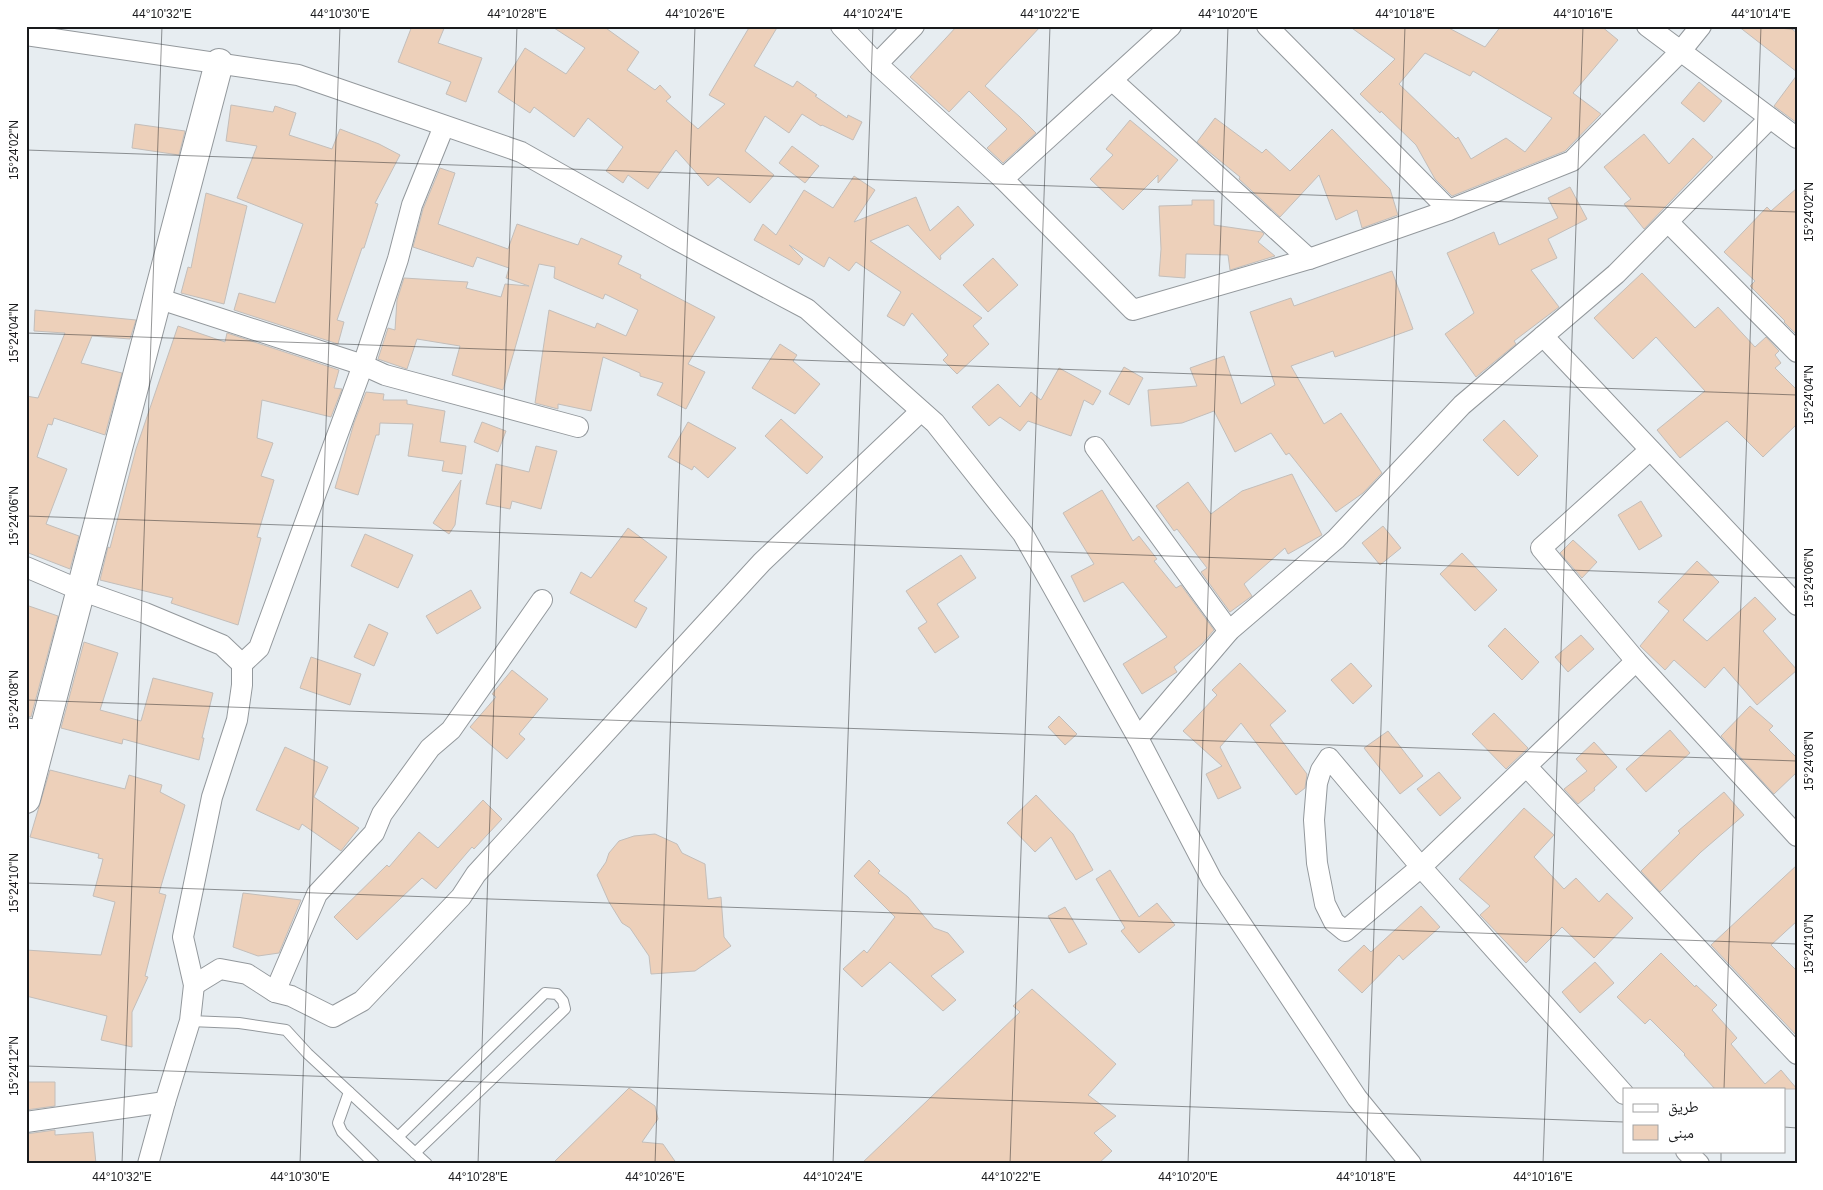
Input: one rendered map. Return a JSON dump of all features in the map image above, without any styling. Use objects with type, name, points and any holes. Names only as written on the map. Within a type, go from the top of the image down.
[{"type":"street","points":[[841,26],[877,64],[1003,179],[1133,310],[1309,259],[1449,210],[1572,161],[1680,52],[1701,26]]},
{"type":"street","points":[[877,64],[914,26]]},
{"type":"street","points":[[1003,179],[1172,26]]},
{"type":"street","points":[[1267,26],[1449,210]]},
{"type":"street","points":[[1647,26],[1797,138]]},
{"type":"street","points":[[26,36],[298,75],[521,152],[677,240],[806,309],[935,423],[1023,534],[1138,738],[1212,880],[1357,1098],[1411,1164]]},
{"type":"street","points":[[26,799],[35,731],[80,590],[219,64]]},
{"type":"street","points":[[1112,80],[1309,259]]},
{"type":"street","points":[[1138,738],[1229,631],[1336,539],[1462,405],[1616,274],[1770,118]]},
{"type":"street","points":[[242,664],[259,648],[363,366],[398,259],[412,205],[444,126]]},
{"type":"street","points":[[1668,222],[1797,352]]},
{"type":"street","points":[[157,298],[363,366],[385,376],[578,427]]},
{"type":"street","points":[[1543,336],[1797,605]]},
{"type":"street","points":[[194,985],[220,969],[247,974],[275,992],[291,996],[333,1017],[362,1001],[462,897],[476,874],[762,562],[921,411]]},
{"type":"street","points":[[1095,447],[1229,631]]},
{"type":"street","points":[[1650,450],[1541,548],[1636,661],[1797,836]]},
{"type":"street","points":[[26,567],[222,645],[242,664],[242,684],[237,720],[212,797],[183,937],[194,985],[190,1020],[148,1164]]},
{"type":"street","points":[[275,992],[317,894],[374,833],[382,814],[430,748],[451,730],[462,716],[542,600]]},
{"type":"street","points":[[1623,1093],[1421,867],[1329,758],[1321,770],[1317,783],[1314,820],[1317,863],[1324,904],[1334,922],[1345,931],[1421,867],[1636,661]]},
{"type":"street","points":[[1527,767],[1797,1054]]},
{"type":"street","points":[[26,1122],[165,1102]]},
{"type":"street","points":[[1687,1152],[1699,1164]]},
{"type":"lane","points":[[398,1137],[545,993],[556,994],[563,1001],[565,1009],[415,1153]]},
{"type":"lane","points":[[190,1020],[239,1023],[286,1030],[308,1054],[427,1164]]},
{"type":"lane","points":[[349,1092],[338,1123],[342,1132],[374,1164]]},
{"type":"building","points":[[412,26],[445,26],[438,43],[482,58],[466,102],[446,94],[451,82],[398,62]]},
{"type":"building","points":[[551,26],[603,26],[639,52],[627,70],[655,90],[660,85],[671,97],[666,101],[698,129],[725,104],[709,95],[750,26],[778,26],[754,66],[793,87],[797,81],[847,118],[848,115],[862,122],[853,140],[821,126],[802,114],[789,133],[765,116],[745,151],[774,175],[750,203],[718,177],[708,186],[676,150],[648,189],[628,175],[623,183],[606,171],[623,147],[588,118],[574,137],[534,107],[530,113],[498,92],[525,48],[566,74],[585,48]]},
{"type":"building","points":[[957,26],[1041,26],[985,86],[1036,133],[1003,163],[987,148],[1007,129],[969,91],[949,112],[910,77]]},
{"type":"building","points":[[1349,26],[1445,26],[1485,47],[1501,26],[1601,26],[1618,40],[1573,93],[1601,114],[1565,151],[1452,196],[1435,179],[1416,145],[1381,111],[1380,113],[1360,94],[1395,59]],"holes":[[[1425,53],[1470,76],[1473,71],[1552,118],[1525,152],[1506,138],[1471,159],[1458,137],[1456,139],[1399,84]]]},
{"type":"building","points":[[1738,26],[1788,26],[1797,33],[1797,72]]},
{"type":"building","points":[[1797,75],[1797,123],[1774,106]]},
{"type":"building","points":[[1699,82],[1722,101],[1704,122],[1681,103]]},
{"type":"building","points":[[231,105],[273,112],[275,106],[296,113],[289,135],[332,149],[340,129],[379,144],[400,155],[375,203],[378,204],[364,248],[362,248],[337,320],[344,322],[338,344],[234,310],[239,293],[275,303],[303,224],[237,198],[257,146],[226,141]]},
{"type":"building","points":[[1215,118],[1262,153],[1266,149],[1290,171],[1332,129],[1390,189],[1398,215],[1362,228],[1357,210],[1336,220],[1319,175],[1280,217],[1239,179],[1240,177],[1197,142]]},
{"type":"building","points":[[1130,120],[1178,160],[1158,183],[1158,175],[1123,210],[1090,179],[1113,155],[1106,149]]},
{"type":"building","points":[[135,124],[185,131],[179,155],[132,148]]},
{"type":"building","points":[[1644,134],[1669,164],[1693,138],[1713,157],[1644,229],[1624,204],[1631,199],[1604,167]]},
{"type":"building","points":[[792,146],[819,166],[805,183],[779,163]]},
{"type":"building","points":[[440,168],[455,173],[438,224],[508,249],[517,224],[578,245],[581,238],[622,256],[618,264],[641,275],[640,278],[715,317],[688,364],[705,372],[686,409],[657,395],[663,383],[640,376],[640,373],[603,357],[591,411],[558,404],[558,409],[535,403],[549,310],[595,328],[597,323],[626,336],[638,310],[605,294],[603,299],[554,278],[555,267],[539,264],[503,390],[452,375],[460,346],[417,339],[407,369],[378,359],[388,328],[395,330],[397,300],[404,278],[468,282],[466,288],[501,297],[505,284],[529,286],[506,278],[509,268],[477,257],[473,267],[413,247],[423,209]]},
{"type":"building","points":[[854,176],[875,190],[854,222],[916,197],[930,231],[958,206],[974,225],[940,256],[940,260],[908,225],[870,241],[982,318],[973,326],[989,344],[957,374],[943,360],[948,355],[912,313],[904,326],[887,316],[901,292],[856,262],[849,271],[829,257],[824,267],[789,245],[803,259],[799,265],[754,240],[763,224],[776,235],[804,190],[833,208]]},
{"type":"building","points":[[1570,187],[1587,219],[1548,239],[1557,258],[1531,270],[1559,307],[1514,341],[1516,344],[1476,377],[1445,334],[1474,313],[1447,253],[1494,232],[1499,245],[1558,218],[1548,198]]},
{"type":"building","points":[[1797,188],[1796,334],[1750,286],[1755,281],[1724,252],[1767,207],[1771,211]]},
{"type":"building","points":[[206,193],[247,206],[224,304],[181,293],[188,267],[191,268]]},
{"type":"building","points":[[1192,200],[1214,200],[1214,225],[1262,232],[1264,234],[1258,242],[1275,256],[1230,270],[1228,255],[1186,254],[1185,278],[1159,276],[1161,249],[1159,206],[1192,205]]},
{"type":"building","points":[[993,258],[1018,285],[988,312],[963,285]]},
{"type":"building","points":[[1392,271],[1413,329],[1335,357],[1333,351],[1291,366],[1324,424],[1341,413],[1382,473],[1363,493],[1336,512],[1289,453],[1286,455],[1271,433],[1235,452],[1214,411],[1182,423],[1151,426],[1148,390],[1197,386],[1190,368],[1224,356],[1241,404],[1275,385],[1250,312],[1291,298],[1294,306]]},
{"type":"building","points":[[1642,273],[1695,328],[1718,307],[1755,347],[1766,337],[1779,351],[1775,355],[1781,363],[1775,368],[1797,390],[1797,424],[1763,457],[1727,421],[1680,458],[1657,430],[1705,391],[1656,337],[1633,359],[1594,318]]},
{"type":"building","points":[[35,310],[136,320],[130,339],[92,336],[81,363],[122,373],[105,435],[54,418],[52,425],[48,424],[37,457],[67,469],[46,524],[79,536],[70,569],[26,552],[26,396],[38,398],[65,333],[34,331]]},
{"type":"building","points":[[178,326],[225,342],[227,333],[339,370],[334,388],[342,389],[331,417],[262,400],[257,438],[273,443],[261,476],[274,480],[257,537],[261,538],[238,625],[171,603],[173,598],[100,580],[136,449]]},
{"type":"building","points":[[780,344],[797,355],[793,361],[820,384],[795,414],[752,388]]},
{"type":"building","points":[[1124,367],[1143,378],[1129,405],[1109,394]]},
{"type":"building","points":[[1059,368],[1101,391],[1093,405],[1084,400],[1071,436],[1028,421],[1020,431],[1000,417],[989,426],[972,407],[998,384],[1020,407],[1031,392],[1041,400]]},
{"type":"building","points":[[366,392],[384,394],[383,400],[407,400],[407,404],[445,411],[440,442],[466,446],[462,474],[442,471],[444,461],[408,456],[413,424],[380,423],[379,435],[376,435],[358,495],[335,488],[354,423]]},
{"type":"building","points":[[781,419],[823,457],[807,474],[765,436]]},
{"type":"building","points":[[1504,420],[1538,456],[1518,476],[1483,440]]},
{"type":"building","points":[[482,422],[506,431],[498,452],[474,442]]},
{"type":"building","points":[[688,422],[736,448],[708,478],[694,466],[692,470],[668,457]]},
{"type":"building","points":[[536,446],[557,451],[541,509],[512,501],[510,509],[486,504],[496,464],[529,472]]},
{"type":"building","points":[[1292,474],[1322,535],[1288,554],[1285,548],[1244,584],[1252,596],[1230,612],[1201,572],[1207,568],[1177,529],[1174,531],[1156,506],[1188,482],[1211,514],[1242,491]]},
{"type":"building","points":[[461,480],[455,525],[449,534],[433,523]]},
{"type":"building","points":[[1102,490],[1133,541],[1139,536],[1157,559],[1154,561],[1176,588],[1181,585],[1214,630],[1202,644],[1174,667],[1177,672],[1142,694],[1123,664],[1167,637],[1123,582],[1084,602],[1071,576],[1094,564],[1063,513]]},
{"type":"building","points":[[1641,501],[1662,536],[1639,550],[1618,515]]},
{"type":"building","points":[[1383,526],[1401,548],[1380,565],[1362,543]]},
{"type":"building","points":[[628,528],[667,557],[634,601],[647,608],[636,628],[570,593],[581,572],[591,578]]},
{"type":"building","points":[[365,534],[413,555],[398,588],[351,566]]},
{"type":"building","points":[[1573,540],[1597,562],[1582,578],[1560,553]]},
{"type":"building","points":[[1462,553],[1497,590],[1475,611],[1440,574]]},
{"type":"building","points":[[961,555],[976,578],[937,604],[959,637],[935,653],[918,628],[927,622],[906,591]]},
{"type":"building","points":[[1697,561],[1719,582],[1683,620],[1707,641],[1755,597],[1776,619],[1763,631],[1797,670],[1757,705],[1724,667],[1705,688],[1674,660],[1665,670],[1640,646],[1669,611],[1658,602]]},
{"type":"building","points":[[471,590],[481,608],[437,634],[426,616]]},
{"type":"building","points":[[26,605],[58,616],[31,717],[26,716]]},
{"type":"building","points":[[369,624],[388,633],[374,666],[354,657]]},
{"type":"building","points":[[1505,628],[1539,662],[1522,680],[1488,646]]},
{"type":"building","points":[[1581,635],[1594,649],[1568,672],[1555,657]]},
{"type":"building","points":[[84,642],[118,653],[100,710],[141,721],[153,678],[213,693],[202,738],[204,738],[199,760],[123,739],[122,744],[61,728]]},
{"type":"building","points":[[311,657],[361,674],[350,705],[300,688]]},
{"type":"building","points":[[1240,663],[1286,711],[1270,725],[1307,774],[1305,788],[1296,795],[1241,723],[1220,747],[1241,788],[1218,799],[1206,774],[1222,766],[1183,731],[1217,695],[1212,690]]},
{"type":"building","points":[[1351,663],[1372,686],[1353,704],[1331,680]]},
{"type":"building","points":[[512,670],[548,699],[519,734],[525,739],[507,759],[470,727],[496,697],[492,694]]},
{"type":"building","points":[[1750,706],[1773,726],[1769,730],[1797,758],[1797,772],[1774,794],[1721,736]]},
{"type":"building","points":[[1494,713],[1528,748],[1506,769],[1472,734]]},
{"type":"building","points":[[1059,716],[1077,734],[1065,745],[1048,727]]},
{"type":"building","points":[[1670,730],[1690,753],[1646,792],[1626,769]]},
{"type":"building","points":[[1388,731],[1423,776],[1400,794],[1364,748]]},
{"type":"building","points":[[1594,742],[1617,767],[1594,788],[1595,790],[1578,804],[1564,789],[1587,771],[1576,759]]},
{"type":"building","points":[[285,747],[328,767],[314,797],[359,828],[341,851],[302,824],[299,830],[256,810]]},
{"type":"building","points":[[50,770],[125,789],[129,775],[162,785],[160,792],[185,805],[159,893],[166,895],[145,976],[148,977],[132,1012],[132,1047],[101,1040],[107,1016],[26,996],[26,950],[101,955],[115,902],[93,896],[103,859],[98,858],[99,854],[30,837]]},
{"type":"building","points":[[1439,772],[1461,798],[1440,816],[1417,789]]},
{"type":"building","points":[[1724,792],[1744,815],[1701,852],[1660,892],[1641,871],[1680,833],[1678,831]]},
{"type":"building","points":[[1036,795],[1073,834],[1093,870],[1076,880],[1051,837],[1035,852],[1007,823]]},
{"type":"building","points":[[483,800],[502,819],[474,849],[472,847],[436,889],[422,878],[357,940],[334,917],[387,865],[389,867],[419,832],[438,848]]},
{"type":"building","points":[[1524,808],[1554,835],[1534,857],[1564,889],[1576,878],[1599,902],[1607,893],[1633,918],[1594,958],[1562,927],[1526,963],[1480,915],[1490,906],[1459,879]]},
{"type":"building","points":[[655,834],[677,844],[682,853],[705,864],[708,899],[721,897],[724,937],[731,946],[695,971],[651,974],[649,956],[630,928],[622,923],[609,902],[597,875],[606,862],[609,853],[619,841],[634,836]]},
{"type":"building","points":[[869,860],[880,871],[878,873],[908,897],[934,928],[948,933],[964,952],[931,976],[956,1000],[943,1011],[890,962],[862,987],[843,969],[864,950],[867,953],[895,917],[854,876]]},
{"type":"building","points":[[1797,865],[1797,921],[1771,945],[1797,971],[1797,1036],[1711,945]]},
{"type":"building","points":[[1110,870],[1139,917],[1157,903],[1175,925],[1139,953],[1121,931],[1125,928],[1096,879]]},
{"type":"building","points":[[243,893],[301,900],[279,953],[258,956],[233,947]]},
{"type":"building","points":[[1421,906],[1440,927],[1403,960],[1399,955],[1362,993],[1338,970],[1364,945],[1371,952]]},
{"type":"building","points":[[1065,907],[1087,944],[1069,953],[1048,916]]},
{"type":"building","points":[[1661,953],[1695,987],[1696,985],[1717,1005],[1712,1010],[1737,1038],[1731,1044],[1765,1084],[1781,1070],[1797,1089],[1714,1088],[1685,1054],[1650,1019],[1645,1024],[1617,997]]},
{"type":"building","points":[[1595,962],[1614,983],[1580,1013],[1562,992]]},
{"type":"building","points":[[1032,989],[1116,1064],[1088,1095],[1116,1116],[1094,1133],[1112,1151],[1098,1164],[861,1164],[1020,1012],[1013,1006]]},
{"type":"building","points":[[26,1082],[55,1082],[55,1106],[26,1110]]},
{"type":"building","points":[[629,1088],[655,1106],[658,1119],[642,1142],[663,1144],[677,1164],[552,1164]]},
{"type":"building","points":[[55,1130],[55,1135],[93,1132],[96,1164],[26,1164],[26,1134]]}]
